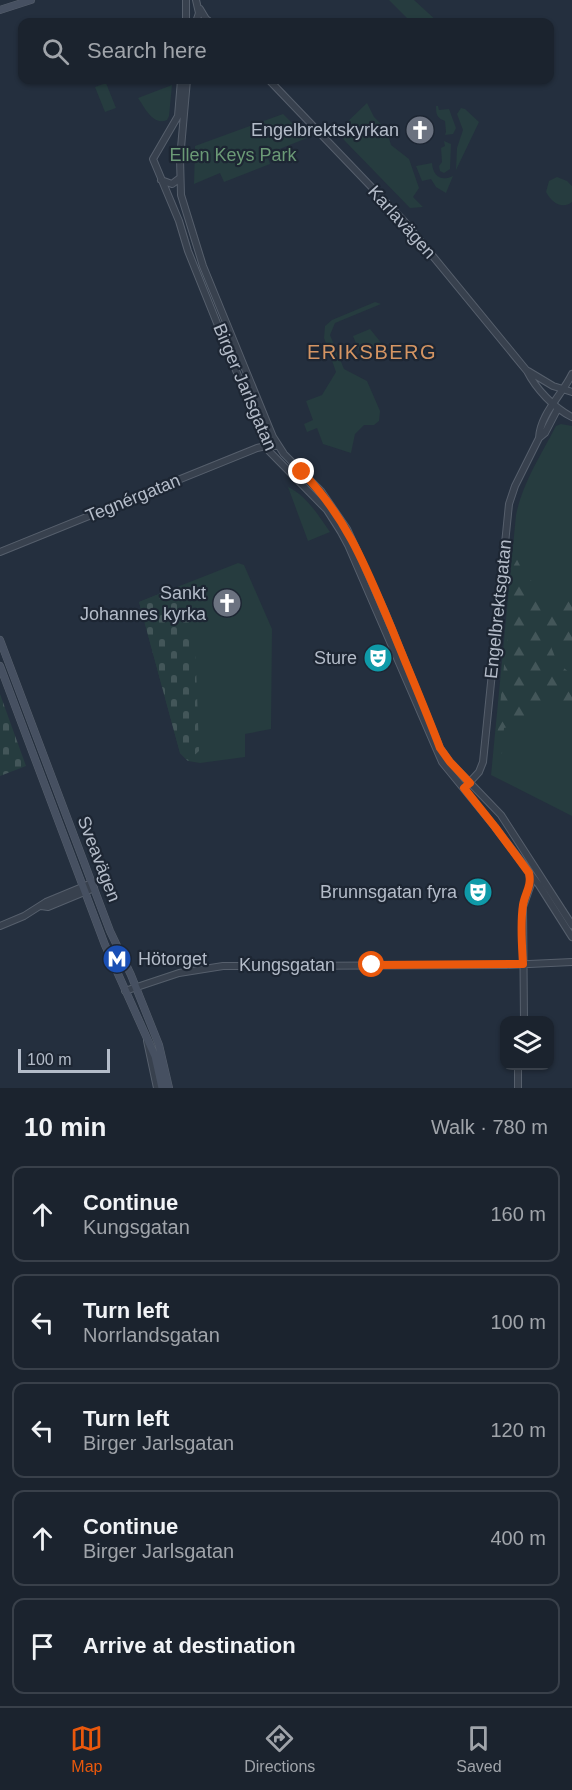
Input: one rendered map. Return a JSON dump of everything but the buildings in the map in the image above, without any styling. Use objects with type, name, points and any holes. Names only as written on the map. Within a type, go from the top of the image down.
[{"type":"main road","points":[[0,10],[31,0]]},
{"type":"main road","name":"Sveavägen","points":[[0,640],[110,932],[159,1046],[169,1088]]},
{"type":"main road","name":"Sveavägen","points":[[0,666],[84,889],[147,1040]]},
{"type":"main road","points":[[147,1040],[155,1056],[162,1088]]},
{"type":"street","points":[[187,2],[191,18]]},
{"type":"street","points":[[186,18],[187,2]]},
{"type":"street","points":[[196,18],[197,2]]},
{"type":"street","points":[[197,2],[206,18]]},
{"type":"street","name":"Birger Jarlsgatan","points":[[181,84],[178,116],[154,156],[161,180],[266,446],[327,510],[341,532],[442,762],[539,885],[572,937]]},
{"type":"street","name":"Birger Jarlsgatan","points":[[187,84],[180,178],[181,195],[202,266],[277,446],[321,491],[347,529],[385,612],[440,748],[450,762],[495,807],[572,925]]},
{"type":"street","name":"Karlavägen","points":[[273,84],[404,221],[527,370],[536,384],[556,406],[572,417]]},
{"type":"street","points":[[161,180],[172,184],[180,178]]},
{"type":"street","name":"Karlavägen","points":[[527,370],[553,386],[572,392]]},
{"type":"street","name":"Engelbrektsgatan","points":[[470,783],[479,772],[483,762],[509,504],[515,486],[539,438],[545,434],[572,374]]},
{"type":"street","points":[[266,446],[277,446]]},
{"type":"street","name":"Tegnérgatan","points":[[0,552],[266,446]]},
{"type":"street","points":[[279,462],[284,454]]},
{"type":"street","points":[[464,788],[470,783]]},
{"type":"street","points":[[495,827],[506,822]]},
{"type":"street","points":[[524,1016],[523,908],[530,886],[529,873]]},
{"type":"street","points":[[0,926],[46,902],[93,885]]},
{"type":"street","name":"Kungsgatan","points":[[125,991],[179,973],[223,966],[572,964]]},
{"type":"street","name":"Sveavägen","points":[[147,1040],[157,1088]]},
{"type":"street","points":[[518,1070],[518,1088]]},
{"type":"green space","points":[[389,0],[414,0],[434,18],[407,18]]},
{"type":"green space","points":[[106,84],[116,108],[105,112],[95,87]]},
{"type":"green space","points":[[172,85],[169,116],[167,120],[158,120],[150,115],[138,98]]},
{"type":"green space","points":[[367,103],[374,117],[386,129],[391,145],[409,159],[419,188],[413,197],[423,207],[410,208],[344,140],[348,132],[345,124]]},
{"type":"green space","points":[[436,106],[439,110],[449,109],[456,128],[453,134],[445,135],[445,121],[438,116]]},
{"type":"green space","points":[[461,108],[479,122],[456,170],[457,148],[463,130],[457,114]]},
{"type":"green space","name":"Ellen Keys Park","points":[[283,114],[307,138],[267,154],[270,164],[224,182],[220,173],[194,184],[195,146]]},
{"type":"green space","points":[[444,141],[451,144],[450,169],[444,173],[440,171],[439,166],[442,162],[441,148],[445,146]]},
{"type":"green space","points":[[432,163],[438,177],[453,176],[446,193],[436,187],[431,179],[422,181],[416,166]]},
{"type":"green space","points":[[557,177],[572,186],[572,202],[568,204],[557,204],[546,192],[549,181]]},
{"type":"green space","points":[[375,302],[381,304],[335,323],[330,335],[344,369],[367,381],[380,411],[379,421],[374,425],[364,425],[355,434],[351,453],[323,444],[317,428],[307,432],[304,424],[313,420],[306,401],[322,395],[336,372],[324,338],[325,326],[332,320]]},
{"type":"green space","points":[[370,329],[387,350],[388,356],[380,358],[375,348],[371,347],[361,356],[353,336]]},
{"type":"green space","points":[[561,424],[572,426],[572,816],[491,775],[516,515],[533,470],[556,426]]},
{"type":"green space","points":[[288,487],[306,501],[330,532],[308,541]]},
{"type":"green space","points":[[514,554],[525,575],[536,585],[537,599],[558,608],[565,594],[572,597],[572,654],[557,641],[550,644],[557,662],[572,675],[572,712],[549,700],[521,729],[515,725],[504,728],[502,753],[495,756],[506,646],[513,617]]},
{"type":"green space","points":[[238,563],[244,565],[272,629],[271,729],[245,734],[245,757],[200,763],[188,761],[180,753],[139,602]]},
{"type":"green space","points":[[176,587],[186,595],[190,607],[196,665],[199,751],[188,761],[180,753],[139,602]]},
{"type":"green space","points":[[0,694],[26,766],[0,776]]},
{"type":"place","name":"Engelbrektskyrkan","points":[[420,130]]},
{"type":"place","name":"Sankt Johannes kyrka","points":[[227,603]]},
{"type":"place","name":"Sture","points":[[378,658]]},
{"type":"place","name":"Brunnsgatan fyra","points":[[478,892]]},
{"type":"place","name":"Hötorget","points":[[117,959]]},
{"type":"district","name":"ERIKSBERG","points":[[372,352]]},
{"type":"route","points":[[302,472],[327,499],[352,539],[385,612],[440,748],[470,783],[464,788],[529,873],[531,879],[523,908],[523,964],[372,965]]}]
